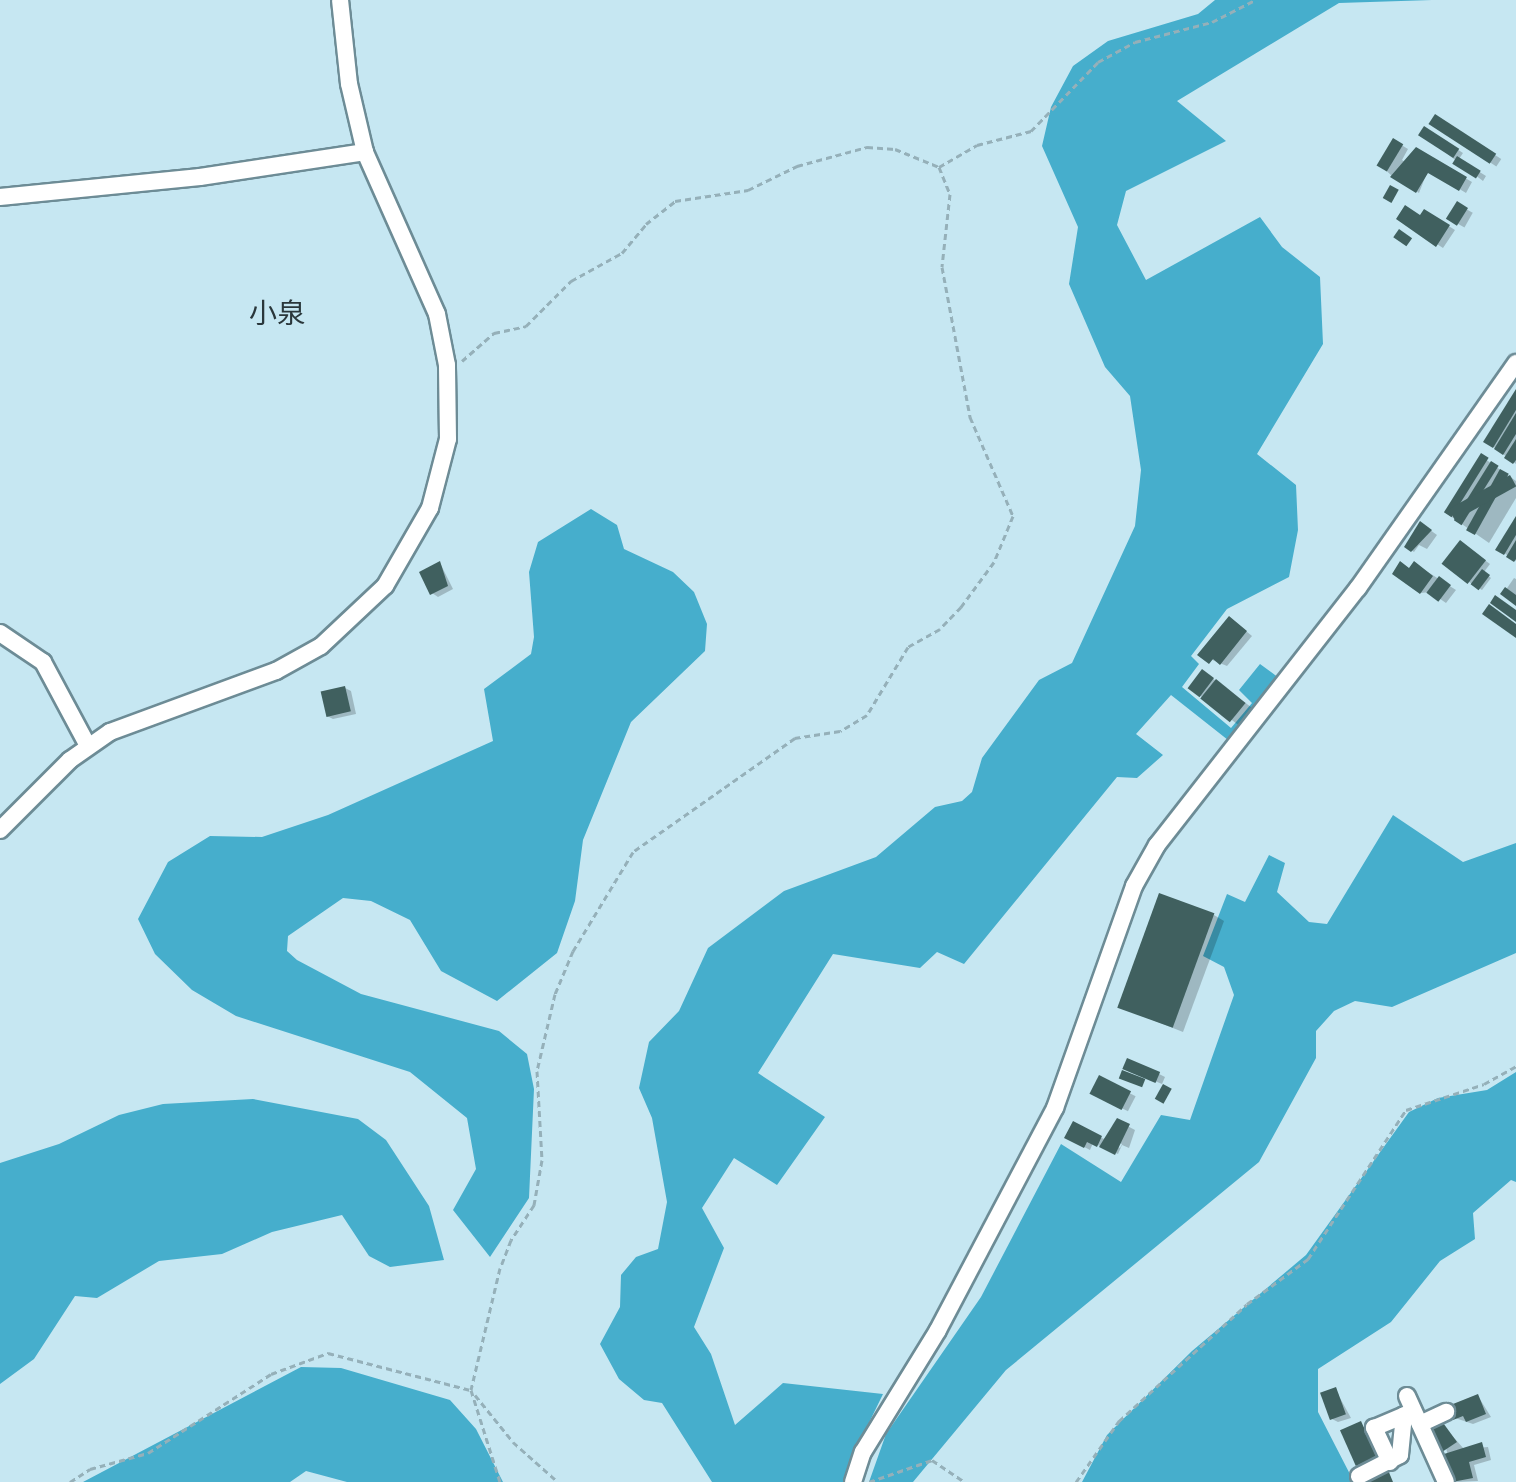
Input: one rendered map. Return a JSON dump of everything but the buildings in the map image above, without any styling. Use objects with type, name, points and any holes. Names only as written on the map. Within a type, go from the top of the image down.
[{"type":"street","points":[[0,830],[88,746],[131,722],[299,659],[365,608],[412,547],[433,499],[448,439],[447,365],[437,314],[365,152],[349,84],[340,0]]},
{"type":"street","points":[[0,197],[157,183],[365,152]]},
{"type":"street","points":[[853,1482],[863,1452],[938,1330],[1055,1108],[1134,886],[1157,845],[1358,588],[1516,363]]},
{"type":"street","points":[[0,633],[43,662],[88,746]]},
{"type":"street","points":[[1390,1462],[1374,1428],[1411,1412],[1446,1412]]},
{"type":"street","points":[[1359,1476],[1400,1455],[1411,1412]]},
{"type":"street","points":[[1411,1412],[1446,1482]]},
{"type":"path","points":[[939,167],[977,145],[1031,131],[1098,62],[1135,42],[1212,22],[1255,0]]},
{"type":"path","points":[[447,365],[478,352],[494,333],[526,326],[571,281],[622,253],[646,224],[675,201],[748,190],[797,166],[867,147],[895,149],[939,167],[950,194],[942,267],[970,417],[1013,516],[994,562],[961,607],[940,629],[908,647],[867,715],[840,731],[795,738],[633,852],[613,878],[555,994],[537,1071],[542,1160],[534,1205],[511,1240],[500,1268],[471,1390],[500,1482]]},
{"type":"path","points":[[1076,1482],[1119,1421],[1193,1350],[1308,1259],[1406,1110],[1484,1084],[1516,1066]]},
{"type":"path","points":[[70,1482],[90,1469],[148,1453],[271,1374],[328,1353],[471,1390],[513,1442],[558,1482]]},
{"type":"path","points":[[869,1482],[932,1460],[965,1482]]},
{"type":"shaded area","points":[[1215,0],[1432,0],[1339,3],[1177,101],[1226,141],[1126,191],[1117,225],[1146,280],[1260,217],[1282,247],[1320,277],[1323,344],[1257,454],[1296,485],[1298,530],[1289,577],[1227,609],[1191,656],[1199,664],[1182,687],[1231,728],[1252,703],[1239,690],[1260,664],[1279,678],[1228,740],[1171,695],[1136,734],[1163,755],[1137,778],[1117,777],[964,964],[937,952],[920,968],[833,954],[758,1073],[825,1117],[777,1185],[734,1158],[702,1208],[724,1248],[694,1327],[711,1354],[735,1425],[783,1383],[883,1394],[849,1464],[846,1482],[712,1482],[662,1403],[644,1400],[619,1379],[600,1344],[620,1307],[621,1275],[636,1257],[658,1249],[667,1202],[652,1118],[639,1088],[649,1042],[679,1011],[708,948],[784,891],[876,857],[935,807],[962,801],[972,792],[982,758],[1039,680],[1072,663],[1135,526],[1141,470],[1130,396],[1105,367],[1069,284],[1078,227],[1042,146],[1051,107],[1073,66],[1108,41],[1198,14]]},
{"type":"shaded area","points":[[591,509],[617,525],[624,549],[673,572],[694,592],[707,624],[705,651],[631,722],[583,840],[575,901],[557,953],[497,1001],[441,971],[410,920],[371,901],[343,898],[288,936],[287,951],[297,960],[361,994],[499,1031],[527,1054],[534,1089],[529,1198],[490,1257],[453,1210],[476,1169],[467,1118],[410,1072],[236,1016],[192,990],[155,954],[138,919],[168,862],[210,836],[262,837],[328,815],[493,741],[484,689],[531,654],[534,637],[529,572],[538,542]]},
{"type":"shaded area","points":[[1393,815],[1463,862],[1516,843],[1516,953],[1392,1007],[1355,1001],[1334,1011],[1316,1031],[1316,1058],[1259,1162],[1006,1370],[913,1482],[869,1482],[886,1434],[981,1297],[1061,1144],[1121,1182],[1161,1115],[1190,1120],[1234,995],[1224,967],[1203,956],[1227,894],[1245,902],[1269,855],[1285,863],[1277,892],[1309,922],[1327,924]]},
{"type":"shaded area","points":[[1516,1072],[1516,1182],[1511,1180],[1473,1213],[1475,1239],[1440,1261],[1391,1322],[1318,1369],[1318,1412],[1354,1482],[1082,1482],[1107,1435],[1192,1351],[1306,1255],[1409,1112],[1438,1098],[1487,1090]]},
{"type":"shaded area","points":[[253,1099],[358,1119],[386,1140],[429,1206],[444,1260],[390,1267],[369,1256],[342,1215],[272,1232],[222,1254],[159,1261],[97,1298],[75,1296],[34,1359],[0,1384],[0,1163],[59,1144],[119,1115],[163,1104]]},
{"type":"shaded area","points":[[301,1367],[341,1368],[450,1400],[476,1429],[503,1482],[347,1482],[306,1471],[290,1482],[83,1482]]},
{"type":"district","name":"小泉","points":[[277,313]]}]
